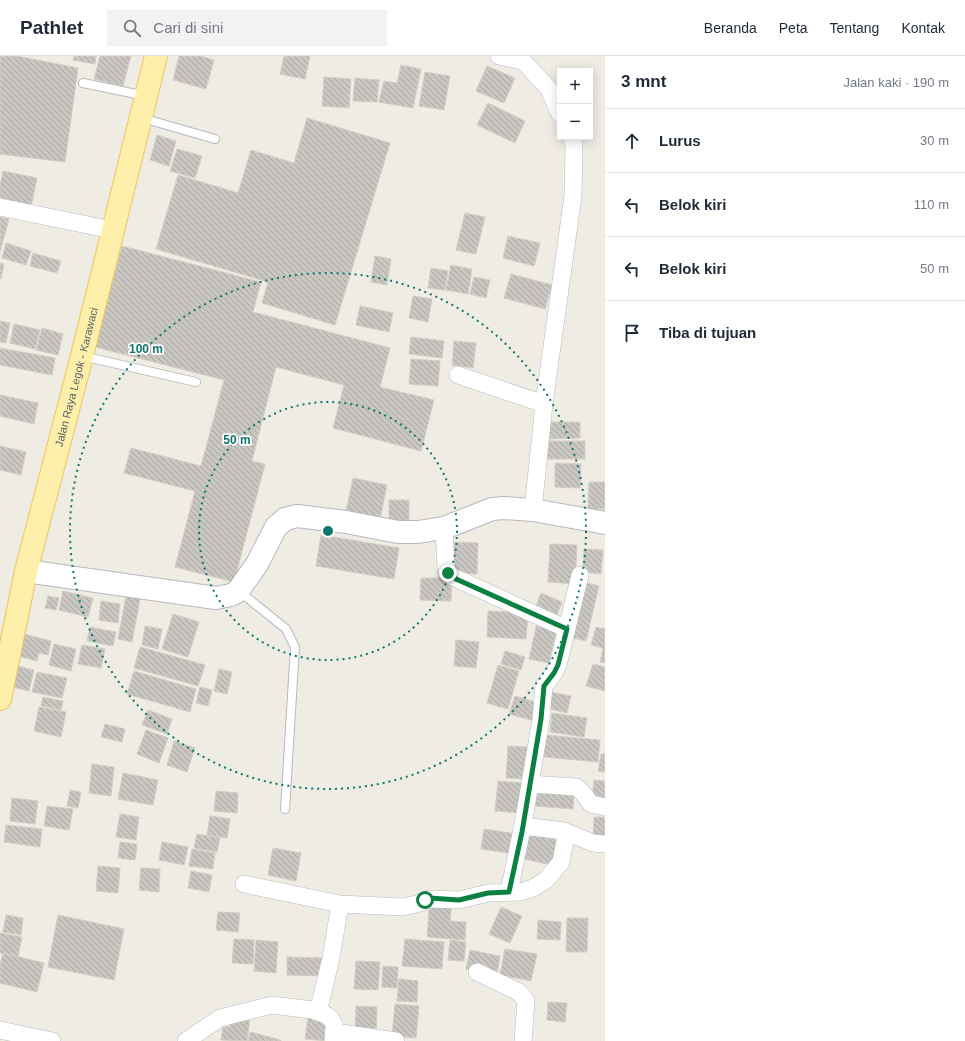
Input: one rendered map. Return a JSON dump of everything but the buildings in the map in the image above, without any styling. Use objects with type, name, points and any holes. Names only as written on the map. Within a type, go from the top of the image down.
[{"type":"main road","name":"Jalan Raya Legok - Karawaci","points":[[0,699],[26,571],[82,356],[156,56]]},
{"type":"street","points":[[499,56],[523,61],[549,89],[557,107]]},
{"type":"street","points":[[533,510],[544,404],[573,196],[574,144],[572,140]]},
{"type":"street","points":[[0,207],[112,230]]},
{"type":"street","points":[[458,375],[544,404]]},
{"type":"street","points":[[26,571],[216,598],[231,595],[238,591],[257,564],[276,527],[285,519],[297,516],[346,522],[398,532],[418,532],[444,528],[492,509],[504,508],[533,510],[605,523]]},
{"type":"street","points":[[444,528],[446,568],[451,576],[567,629]]},
{"type":"street","points":[[509,892],[523,826],[541,719],[544,686],[558,665],[580,575]]},
{"type":"street","points":[[530,784],[576,788],[582,792],[591,804],[605,807]]},
{"type":"street","points":[[523,826],[564,831],[593,843],[605,844]]},
{"type":"street","points":[[244,884],[340,904],[402,907],[417,904],[429,898],[459,900],[488,893],[521,892],[546,880],[561,862],[566,835],[564,831]]},
{"type":"street","points":[[318,1012],[331,958],[340,904]]},
{"type":"street","points":[[477,972],[519,992],[526,1001],[523,1041]]},
{"type":"street","points":[[186,1041],[220,1018],[272,1005],[318,1012],[326,1015],[334,1024],[333,1036],[396,1041]]},
{"type":"street","points":[[0,1030],[52,1041]]},
{"type":"lane","points":[[83,83],[146,96]]},
{"type":"lane","points":[[141,117],[215,139]]},
{"type":"lane","points":[[82,356],[196,382]]},
{"type":"lane","points":[[238,591],[286,629],[295,646],[285,809]]},
{"type":"route","points":[[425,900],[429,898],[459,900],[488,893],[509,892],[522,832],[541,719],[544,686],[558,665],[567,629],[456,579],[448,573]]}]
